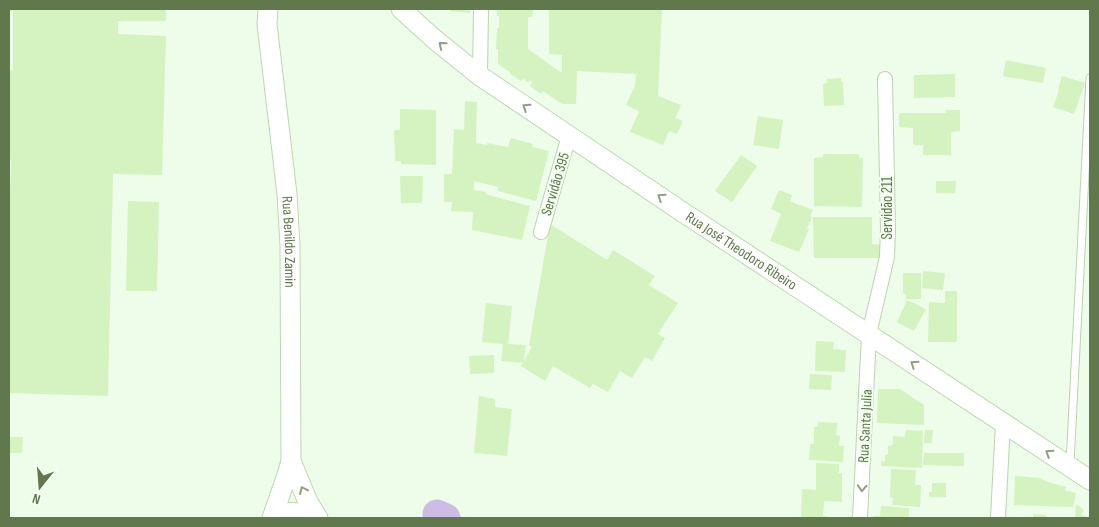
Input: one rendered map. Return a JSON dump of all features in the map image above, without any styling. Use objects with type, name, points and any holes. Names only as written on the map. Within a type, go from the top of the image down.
[{"type":"main road","name":"Rua José Theodoro Ribeiro","points":[[401,9],[432,38],[480,76],[1090,480]]},
{"type":"main road","name":"Rua Benildo Zamin","points":[[266,14],[287,194],[290,245],[291,461],[272,518]]},
{"type":"main road","name":"Rua Benildo Zamin","points":[[291,461],[308,502],[318,518]]},
{"type":"main road","points":[[277,518],[290,512],[298,512],[310,518]]},
{"type":"street","points":[[480,76],[482,9]]},
{"type":"street","name":"Servidão 211","points":[[869,334],[887,257],[885,79]]},
{"type":"street","name":"Servidão 395","points":[[541,232],[569,136]]},
{"type":"street","name":"Rua Santa Julia","points":[[860,518],[869,334]]},
{"type":"street","points":[[998,518],[1002,423]]},
{"type":"lane","points":[[1070,467],[1090,78]]},
{"type":"building","points":[[9,9],[166,9],[166,21],[118,21],[118,34],[166,36],[162,175],[113,174],[108,396],[9,393],[11,160],[9,159],[9,70],[13,70],[13,11],[9,11]]},
{"type":"building","points":[[450,9],[471,9],[470,13],[450,11]]},
{"type":"building","points":[[497,9],[533,9],[532,17],[528,17],[528,49],[562,73],[562,55],[549,54],[549,9],[662,9],[658,96],[681,105],[675,118],[683,121],[677,134],[669,131],[663,145],[630,132],[639,111],[626,105],[635,86],[636,74],[577,71],[576,104],[562,104],[543,91],[541,94],[530,86],[532,83],[530,80],[528,82],[523,79],[521,81],[510,74],[498,64],[498,49],[496,49],[499,16],[497,16]]},
{"type":"building","points":[[1006,60],[1046,68],[1043,83],[1003,76]]},
{"type":"building","points":[[955,74],[955,97],[914,98],[914,75]]},
{"type":"building","points":[[1062,76],[1085,83],[1074,114],[1053,107]]},
{"type":"building","points":[[841,78],[841,82],[843,82],[844,105],[824,106],[823,84],[827,83],[826,79]]},
{"type":"building","points":[[465,101],[477,102],[476,143],[508,147],[511,138],[533,144],[532,147],[549,151],[536,201],[498,191],[498,187],[474,181],[474,190],[530,206],[522,240],[472,230],[473,212],[451,211],[452,202],[444,202],[444,174],[452,174],[454,129],[464,130]]},
{"type":"building","points":[[400,109],[436,110],[436,165],[401,164],[401,161],[395,161],[394,130],[400,130]]},
{"type":"building","points":[[946,110],[960,110],[960,131],[951,132],[951,155],[923,155],[923,145],[913,145],[913,128],[899,127],[899,113],[946,113]]},
{"type":"building","points":[[758,116],[783,120],[779,149],[753,145]]},
{"type":"building","points":[[823,154],[859,154],[859,158],[863,158],[862,207],[814,206],[814,158],[823,157]]},
{"type":"building","points":[[741,155],[757,166],[732,202],[715,191]]},
{"type":"building","points":[[400,176],[423,176],[422,203],[401,203]]},
{"type":"building","points":[[936,181],[956,181],[955,193],[936,193]]},
{"type":"building","points":[[779,190],[792,195],[790,201],[813,210],[807,229],[809,229],[799,252],[770,241],[781,214],[771,209]]},
{"type":"building","points":[[128,201],[159,202],[157,291],[126,291]]},
{"type":"building","points":[[813,217],[872,217],[872,244],[885,245],[885,258],[814,258]]},
{"type":"building","points":[[550,224],[607,260],[613,250],[655,276],[649,285],[678,303],[658,334],[665,338],[652,361],[645,357],[632,378],[620,371],[608,392],[593,384],[590,388],[553,366],[545,381],[521,366],[523,363],[501,361],[503,344],[482,342],[486,303],[512,306],[508,344],[526,345],[524,361],[532,347],[529,345]]},
{"type":"building","points":[[923,271],[945,273],[943,290],[922,288]]},
{"type":"building","points":[[903,273],[921,273],[921,299],[906,299],[906,294],[903,294]]},
{"type":"building","points":[[945,291],[957,291],[957,342],[928,342],[929,302],[945,303]]},
{"type":"building","points":[[907,300],[926,309],[914,331],[897,322]]},
{"type":"building","points":[[816,341],[834,342],[833,349],[846,350],[845,372],[815,371]]},
{"type":"building","points":[[494,355],[494,373],[470,374],[469,356]]},
{"type":"building","points":[[810,374],[832,375],[831,390],[809,389]]},
{"type":"building","points":[[878,389],[900,389],[924,405],[924,425],[877,423]]},
{"type":"building","points":[[479,396],[495,399],[495,407],[512,409],[507,456],[474,453]]},
{"type":"building","points":[[818,422],[837,423],[836,435],[840,436],[839,446],[844,446],[843,462],[809,460],[810,444],[814,444],[814,427],[818,427]]},
{"type":"building","points":[[906,430],[923,431],[922,468],[881,466],[881,461],[885,462],[885,455],[888,455],[888,446],[893,445],[893,436],[905,437]]},
{"type":"building","points":[[925,430],[933,430],[932,443],[924,443]]},
{"type":"building","points":[[9,437],[23,437],[22,453],[9,453]]},
{"type":"building","points":[[924,453],[964,453],[964,466],[923,465]]},
{"type":"building","points":[[816,463],[839,464],[839,473],[842,473],[842,502],[824,501],[823,516],[831,518],[801,518],[802,489],[816,490]]},
{"type":"building","points":[[891,469],[916,470],[915,485],[921,485],[920,507],[892,505],[893,498],[890,497]]},
{"type":"building","points":[[1015,476],[1040,478],[1066,487],[1065,490],[1076,493],[1073,507],[1014,505]]},
{"type":"building","points":[[932,483],[946,483],[946,497],[929,497],[929,492],[932,492]]},
{"type":"building","points":[[1076,504],[1084,510],[1081,515],[1090,518],[1075,518]]},
{"type":"building","points":[[881,506],[909,508],[909,518],[873,518],[873,516],[880,516]]},
{"type":"building","points":[[1033,514],[1046,515],[1046,518],[1033,518]]},
{"type":"waterway","points":[[437,514],[446,518]]}]
